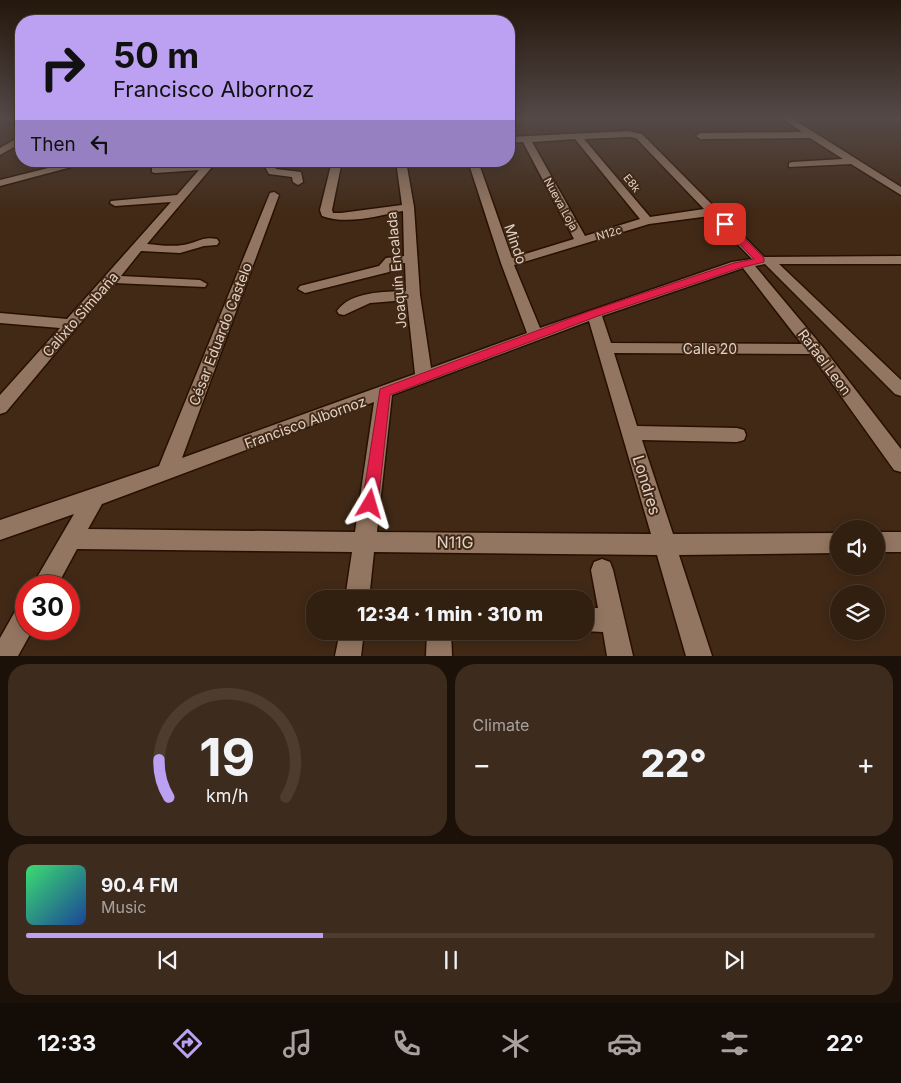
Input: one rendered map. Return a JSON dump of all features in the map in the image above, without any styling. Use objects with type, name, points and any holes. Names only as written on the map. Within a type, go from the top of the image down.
[{"type":"street","name":"Nueva Loja","points":[[532,150],[582,242]]},
{"type":"street","name":"E8k","points":[[588,150],[647,221]]},
{"type":"street","points":[[652,150],[758,261],[901,390]]},
{"type":"street","points":[[834,150],[901,192]]},
{"type":"street","points":[[792,165],[853,161]]},
{"type":"street","points":[[33,175],[44,167]]},
{"type":"street","points":[[0,183],[65,167]]},
{"type":"street","points":[[155,170],[182,167]]},
{"type":"street","name":"Calixto Simbaña","points":[[0,407],[207,167]]},
{"type":"street","points":[[270,167],[273,172],[298,174],[298,182]]},
{"type":"street","points":[[336,167],[326,210],[326,214],[329,216],[342,217],[408,207]]},
{"type":"street","name":"Joaquín Encalada","points":[[402,167],[408,207],[413,295],[424,377]]},
{"type":"street","name":"Mindo","points":[[475,167],[506,264],[536,336]]},
{"type":"street","name":"César Eduardo Castelo","points":[[167,472],[274,195]]},
{"type":"street","points":[[115,203],[180,198]]},
{"type":"street","name":"N12c","points":[[506,264],[647,221],[672,216],[713,212]]},
{"type":"street","points":[[138,247],[181,248],[194,247],[203,241],[213,242]]},
{"type":"street","points":[[305,289],[384,269],[391,261],[411,259]]},
{"type":"street","name":"Francisco Albornoz","points":[[0,530],[167,472],[594,314],[758,261],[901,260]]},
{"type":"street","name":"Rafael Leon","points":[[758,261],[816,349],[901,464]]},
{"type":"street","points":[[111,279],[200,284]]},
{"type":"street","points":[[344,311],[350,305],[363,300],[413,295]]},
{"type":"street","name":"Londres","points":[[594,314],[699,656]]},
{"type":"street","points":[[0,318],[72,324]]},
{"type":"street","name":"Calle 20","points":[[605,348],[816,349]]},
{"type":"street","points":[[358,590],[384,392]]},
{"type":"street","points":[[631,433],[737,435]]},
{"type":"street","points":[[50,575],[96,497]]},
{"type":"street","name":"N11G","points":[[71,539],[666,545],[830,543]]},
{"type":"street","points":[[885,542],[901,542]]},
{"type":"street","points":[[602,570],[620,656]]},
{"type":"street","points":[[594,620],[613,620]]},
{"type":"street","points":[[4,656],[15,636]]},
{"type":"street","points":[[348,656],[351,640]]},
{"type":"street","points":[[439,640],[439,656]]},
{"type":"route","points":[[370,504],[384,392],[594,314],[737,265],[760,260],[725,224]]}]
